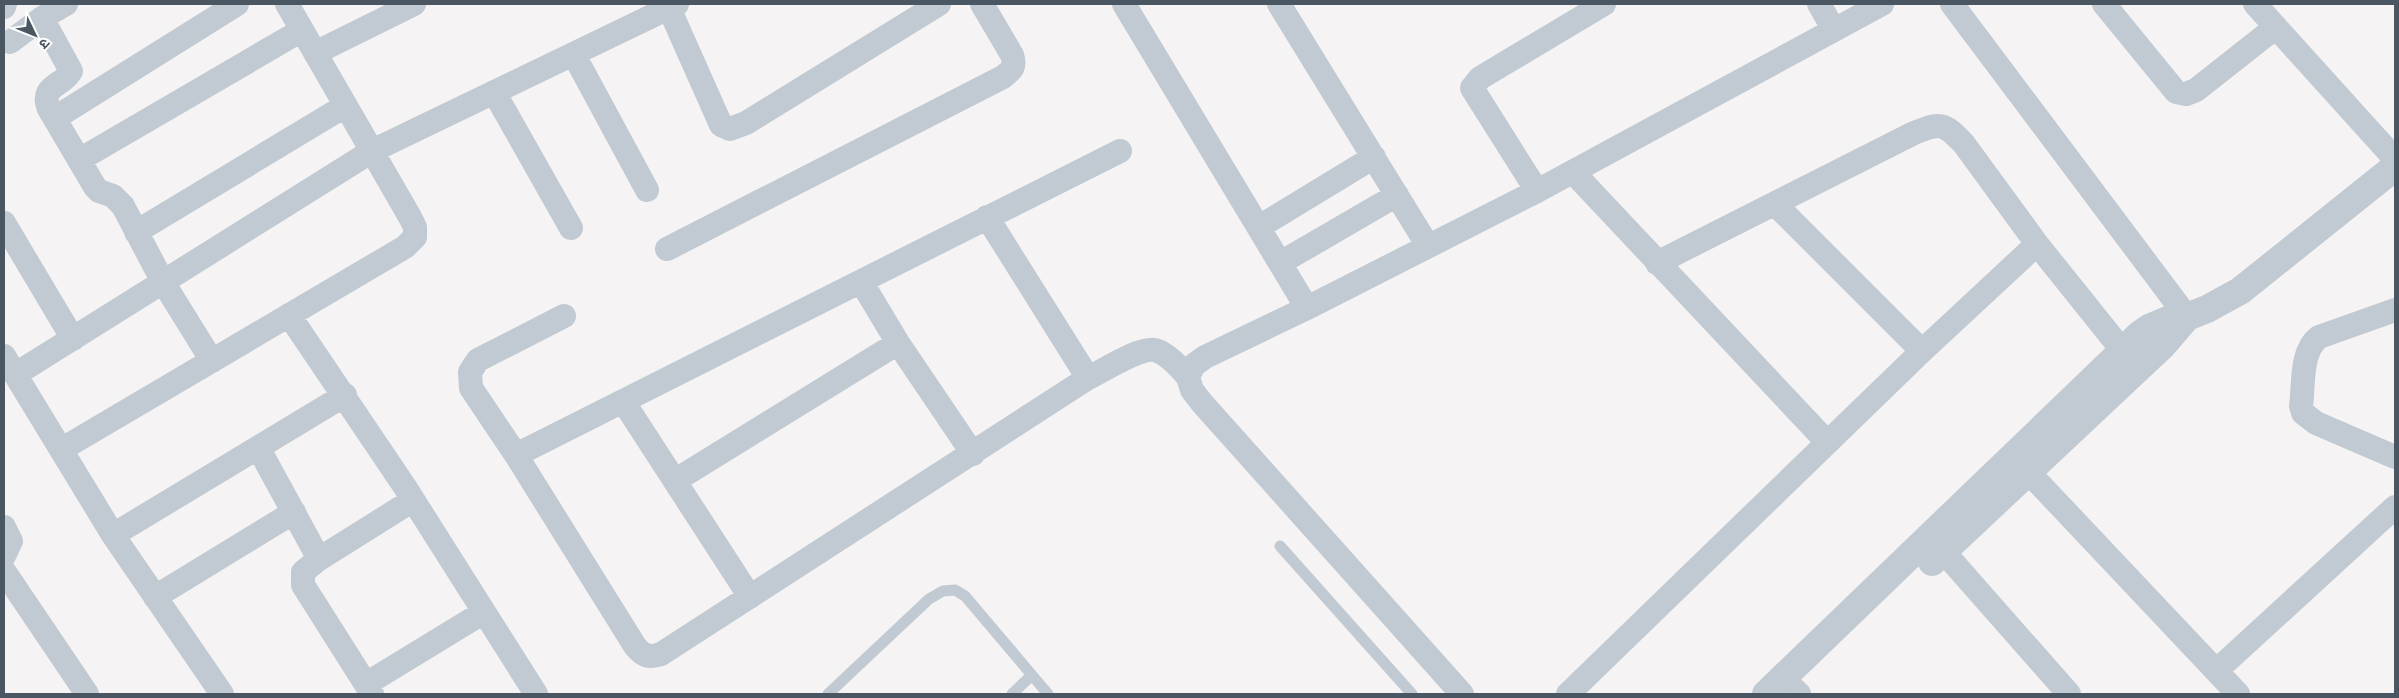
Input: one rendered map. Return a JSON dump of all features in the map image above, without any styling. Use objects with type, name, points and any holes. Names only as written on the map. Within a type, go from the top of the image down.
[{"type":"street","points":[[10,42],[42,18],[66,4]]},
{"type":"street","points":[[55,118],[237,4]]},
{"type":"street","points":[[62,449],[405,247],[415,237],[415,227],[410,217],[287,4]]},
{"type":"street","points":[[315,53],[414,4]]},
{"type":"street","points":[[222,694],[113,535],[10,365],[73,339],[372,151],[673,6],[721,125],[730,129],[746,123],[939,4]]},
{"type":"street","points":[[667,249],[994,82],[1013,70],[1015,63],[1012,55],[982,4]]},
{"type":"street","points":[[1124,4],[1308,308]]},
{"type":"street","points":[[1279,4],[1428,246]]},
{"type":"street","points":[[1537,191],[1472,88],[1480,78],[1604,4]]},
{"type":"street","points":[[1818,4],[1834,30]]},
{"type":"street","points":[[1188,376],[1194,365],[1205,357],[1308,308],[1537,191],[1882,4]]},
{"type":"street","points":[[1952,4],[2186,317]]},
{"type":"street","points":[[2104,4],[2176,92],[2186,94],[2196,90],[2276,27]]},
{"type":"street","points":[[2255,4],[2395,158]]},
{"type":"street","points":[[42,18],[71,70],[68,76],[55,84],[46,101],[79,160],[99,191],[113,196],[118,201],[163,282],[212,361]]},
{"type":"street","points":[[79,160],[302,30]]},
{"type":"street","points":[[574,55],[647,190]]},
{"type":"street","points":[[494,92],[572,228]]},
{"type":"street","points":[[136,232],[345,106]]},
{"type":"street","points":[[1657,264],[1934,125],[1950,130],[1964,144],[2037,244],[2122,350]]},
{"type":"street","points":[[516,455],[862,283],[987,217],[1120,151]]},
{"type":"street","points":[[1259,227],[1374,158]]},
{"type":"street","points":[[1795,693],[1943,552],[2122,350],[2149,328],[2168,320],[2186,317],[2222,303],[2240,291],[2395,167]]},
{"type":"street","points":[[1573,172],[1657,264],[1827,442]]},
{"type":"street","points":[[1280,263],[1396,194]]},
{"type":"street","points":[[1775,204],[1922,351]]},
{"type":"street","points":[[987,217],[1088,378]]},
{"type":"street","points":[[4,223],[73,339]]},
{"type":"street","points":[[1568,694],[1827,442],[2037,244]]},
{"type":"street","points":[[862,283],[898,343],[973,454]]},
{"type":"street","points":[[2395,310],[2319,337],[2313,341],[2307,354],[2301,406],[2303,413],[2316,423],[2395,457]]},
{"type":"street","points":[[289,315],[345,395],[536,694]]},
{"type":"street","points":[[564,316],[478,360],[470,372],[471,388],[516,455],[642,654],[650,657],[661,654],[1088,378],[1134,355],[1154,350],[1163,354],[1188,376],[1192,390],[1202,403],[1462,694]]},
{"type":"street","points":[[1766,694],[2021,464],[2162,346],[2186,317]]},
{"type":"street","points":[[676,480],[898,343]]},
{"type":"street","points":[[113,535],[260,449],[345,395]]},
{"type":"street","points":[[623,401],[676,480],[750,597]]},
{"type":"street","points":[[260,449],[319,559]]},
{"type":"street","points":[[2021,464],[2238,694]]},
{"type":"street","points":[[413,500],[319,559],[303,572],[303,585],[369,689],[484,612]]},
{"type":"street","points":[[2216,671],[2395,507]]},
{"type":"street","points":[[155,597],[294,512]]},
{"type":"street","points":[[4,527],[11,540],[4,556]]},
{"type":"street","points":[[1943,552],[2069,694]]},
{"type":"street","points":[[4,571],[87,694]]},
{"type":"lane","points":[[1280,546],[1412,694]]},
{"type":"lane","points":[[828,694],[929,599],[943,591],[955,590],[965,596],[1048,694]]},
{"type":"lane","points":[[1012,694],[1032,675]]}]
